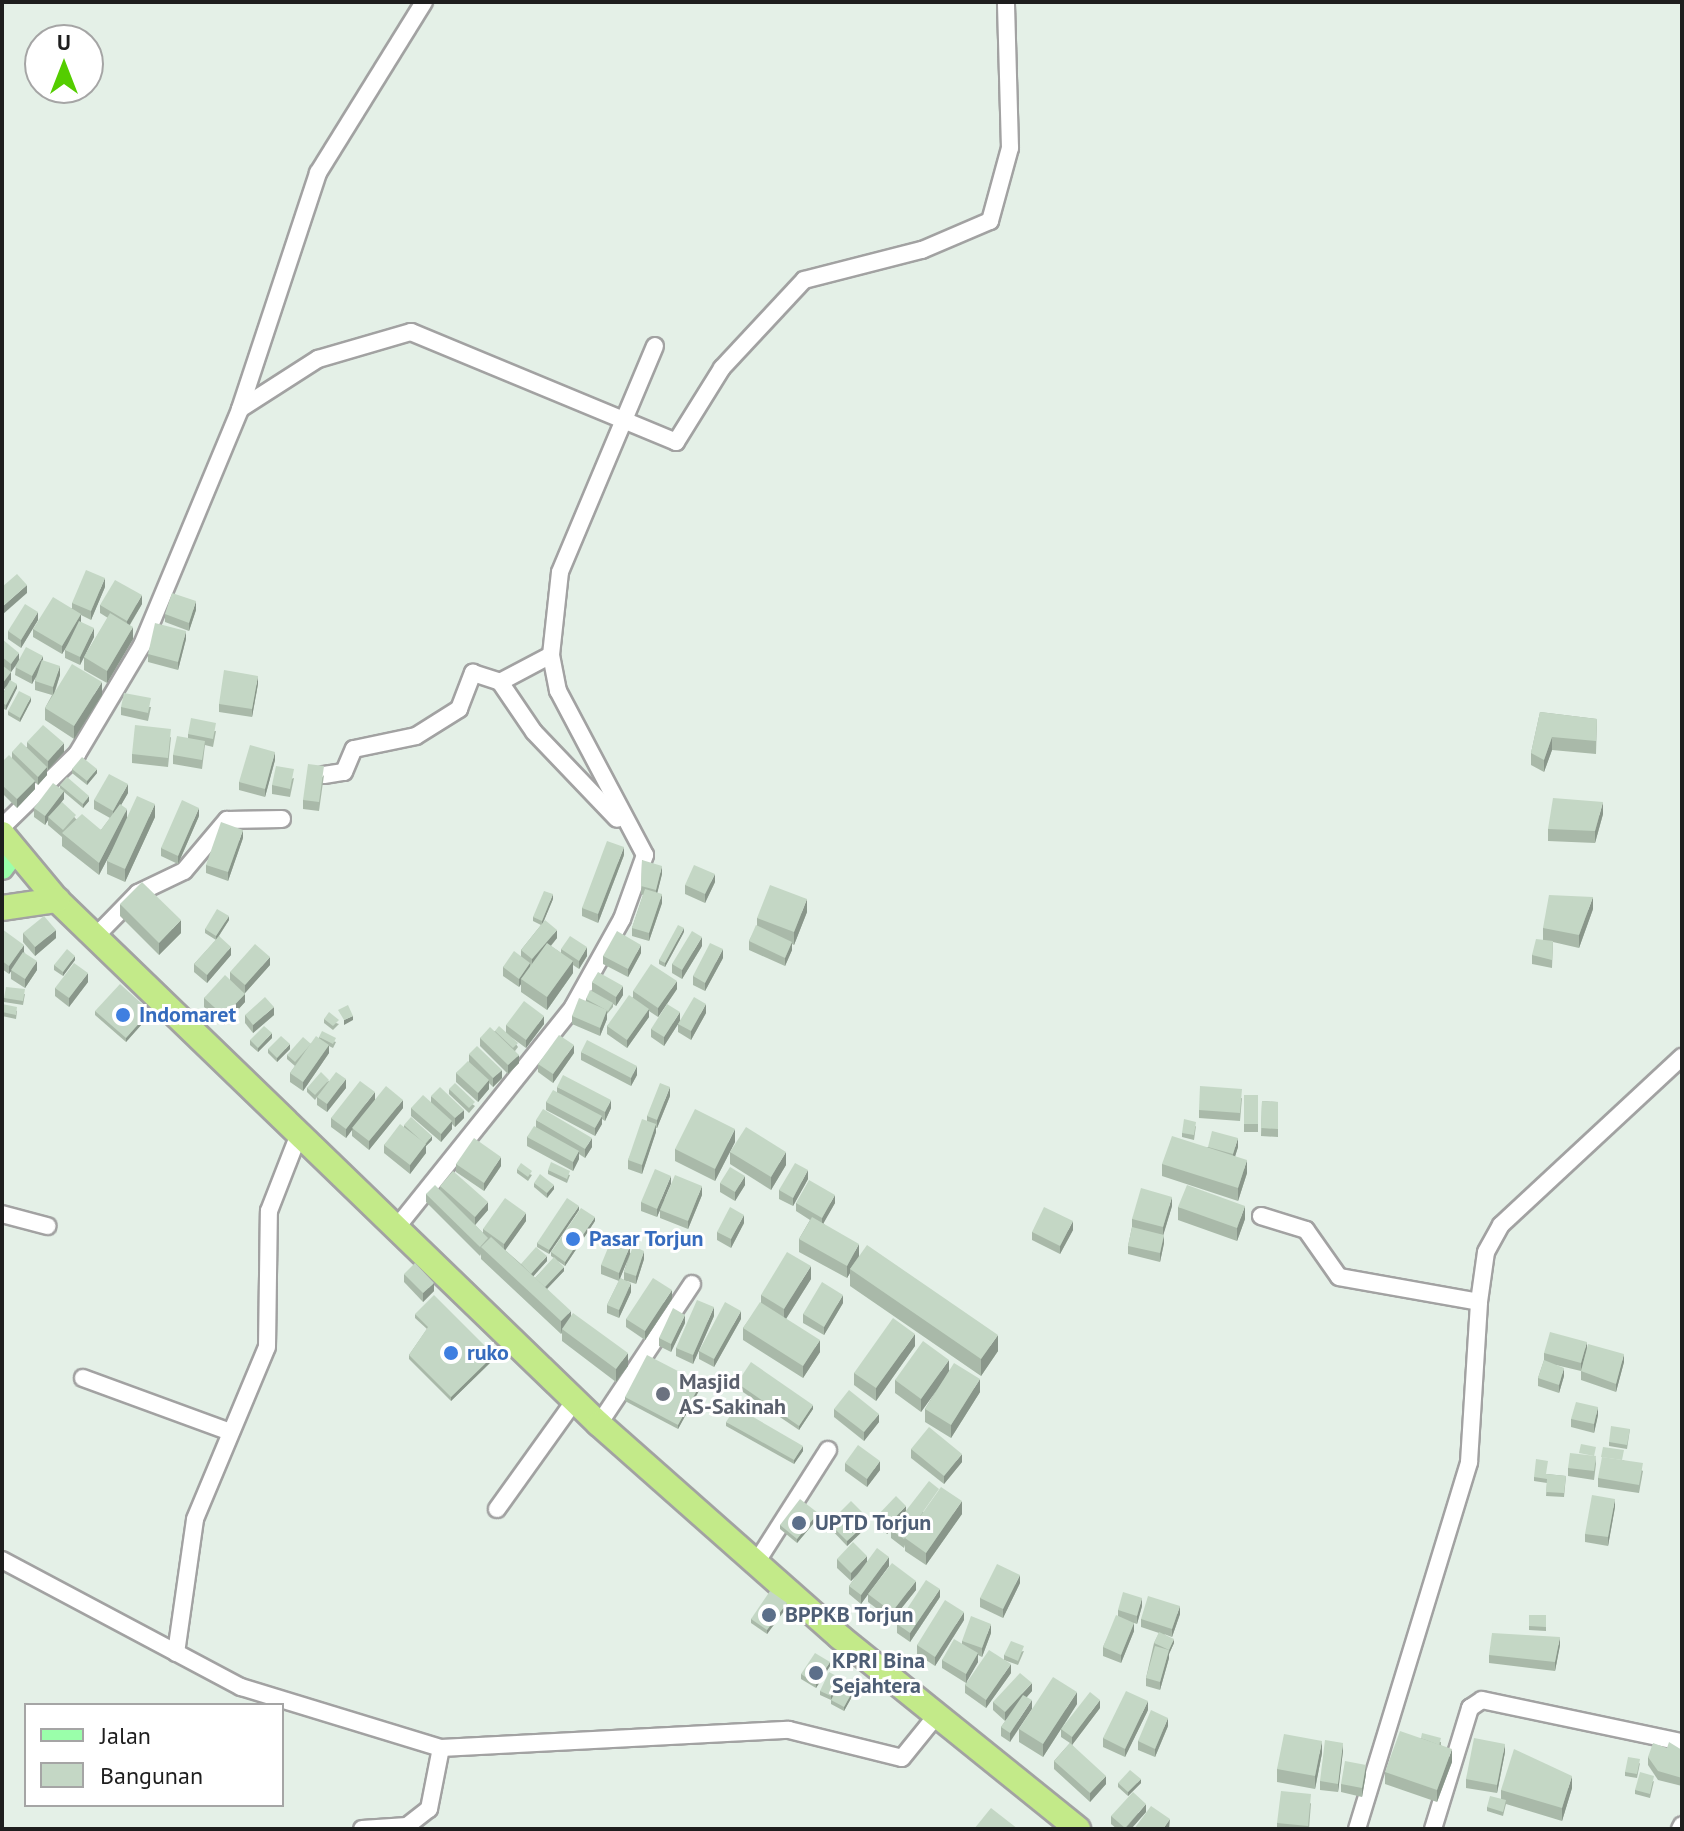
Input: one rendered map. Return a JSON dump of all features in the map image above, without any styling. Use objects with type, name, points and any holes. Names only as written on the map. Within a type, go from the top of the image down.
[{"type":"highway","points":[[6,851],[599,1424],[936,1716],[1078,1829]]},
{"type":"highway","points":[[2,908],[57,900]]},
{"type":"street","points":[[2,827],[98,724],[178,565],[240,409],[297,226],[342,125],[424,2]]},
{"type":"street","points":[[240,409],[318,359],[411,332],[676,442],[722,368],[804,280],[922,250],[990,221],[1010,148],[1006,2]]},
{"type":"street","points":[[397,1227],[573,1007],[622,919],[645,855],[558,691],[551,655],[560,572],[655,346]]},
{"type":"street","points":[[500,682],[551,655]]},
{"type":"street","points":[[324,775],[344,772],[354,749],[416,736],[459,709],[473,673],[500,682],[534,732],[592,786],[645,855]]},
{"type":"street","points":[[95,937],[138,893],[184,871],[227,820],[282,819]]},
{"type":"street","points":[[1357,1829],[1469,1462],[1479,1302],[1486,1252],[1501,1225],[1682,1057]]},
{"type":"street","points":[[176,1653],[195,1519],[228,1431],[267,1347],[269,1211],[299,1134]]},
{"type":"street","points":[[2,1214],[47,1226]]},
{"type":"street","points":[[1261,1216],[1306,1230],[1339,1277],[1479,1302]]},
{"type":"street","points":[[599,1424],[692,1284]]},
{"type":"street","points":[[83,1378],[228,1431]]},
{"type":"street","points":[[497,1509],[575,1400]]},
{"type":"street","points":[[756,1563],[828,1450]]},
{"type":"street","points":[[2,1560],[176,1653],[303,1711],[441,1748],[789,1730],[902,1758],[936,1716]]},
{"type":"street","points":[[1433,1829],[1470,1708],[1482,1700],[1682,1742]]},
{"type":"street","points":[[362,1829],[407,1826],[429,1809],[441,1748]]},
{"type":"building","points":[[86,570],[105,578],[91,611],[72,603]]},
{"type":"building","points":[[17,574],[27,585],[2,607],[2,587]]},
{"type":"building","points":[[115,580],[142,595],[127,621],[100,605]]},
{"type":"building","points":[[172,593],[196,601],[189,623],[165,614]]},
{"type":"building","points":[[53,597],[81,614],[62,646],[33,629]]},
{"type":"building","points":[[25,604],[38,612],[21,640],[8,631]]},
{"type":"building","points":[[110,613],[133,627],[107,671],[84,657]]},
{"type":"building","points":[[79,621],[94,628],[80,657],[65,650]]},
{"type":"building","points":[[155,623],[186,631],[178,662],[148,654]]},
{"type":"building","points":[[2,639],[19,653],[11,664],[2,657]]},
{"type":"building","points":[[26,647],[43,656],[32,676],[15,667]]},
{"type":"building","points":[[42,660],[60,666],[53,687],[35,681]]},
{"type":"building","points":[[72,664],[102,682],[74,726],[45,708]]},
{"type":"building","points":[[2,665],[11,672],[2,684]]},
{"type":"building","points":[[224,670],[258,676],[252,709],[219,704]]},
{"type":"building","points":[[10,680],[17,684],[6,705],[2,703],[2,696]]},
{"type":"building","points":[[19,691],[31,697],[20,718],[8,711]]},
{"type":"building","points":[[124,693],[151,698],[148,713],[121,707]]},
{"type":"building","points":[[1540,712],[1597,719],[1596,741],[1552,737],[1544,760],[1531,753]]},
{"type":"building","points":[[191,718],[216,723],[213,739],[188,734]]},
{"type":"building","points":[[43,725],[64,743],[48,761],[27,742]]},
{"type":"building","points":[[135,725],[171,729],[168,758],[132,754]]},
{"type":"building","points":[[177,736],[205,741],[202,760],[173,755]]},
{"type":"building","points":[[21,742],[47,767],[38,777],[12,752]]},
{"type":"building","points":[[250,745],[275,752],[265,789],[239,782]]},
{"type":"building","points":[[9,755],[35,781],[17,799],[2,785],[2,762]]},
{"type":"building","points":[[82,757],[97,769],[87,781],[72,769]]},
{"type":"building","points":[[308,764],[324,766],[319,802],[303,800]]},
{"type":"building","points":[[276,766],[294,769],[290,789],[272,785]]},
{"type":"building","points":[[109,774],[128,784],[113,811],[94,800]]},
{"type":"building","points":[[67,777],[89,796],[83,804],[60,785]]},
{"type":"building","points":[[53,783],[64,791],[45,816],[34,808]]},
{"type":"building","points":[[137,796],[155,804],[125,869],[107,861]]},
{"type":"building","points":[[1553,798],[1603,802],[1595,831],[1548,829]]},
{"type":"building","points":[[182,800],[199,808],[178,856],[161,848]]},
{"type":"building","points":[[62,802],[76,815],[63,830],[48,817]]},
{"type":"building","points":[[120,804],[127,809],[99,863],[62,833],[82,814],[101,830]]},
{"type":"building","points":[[221,822],[243,830],[228,872],[206,865]]},
{"type":"building","points":[[607,841],[624,847],[598,914],[582,908]]},
{"type":"building","points":[[642,860],[662,866],[656,890],[641,886]]},
{"type":"building","points":[[694,865],[715,874],[705,894],[685,885]]},
{"type":"building","points":[[142,882],[181,920],[159,943],[120,904]]},
{"type":"building","points":[[770,885],[807,899],[794,932],[757,918]]},
{"type":"building","points":[[645,889],[662,894],[649,933],[632,928]]},
{"type":"building","points":[[544,891],[553,894],[542,921],[533,917]]},
{"type":"building","points":[[1549,895],[1593,897],[1579,935],[1543,928]]},
{"type":"building","points":[[217,909],[229,916],[216,936],[205,929]]},
{"type":"building","points":[[44,916],[56,930],[35,947],[23,933]]},
{"type":"building","points":[[545,920],[557,930],[532,959],[521,950]]},
{"type":"building","points":[[678,925],[684,928],[665,963],[659,960]]},
{"type":"building","points":[[756,925],[792,942],[785,958],[749,941]]},
{"type":"building","points":[[2,929],[24,945],[9,966],[2,961]]},
{"type":"building","points":[[617,931],[641,945],[628,969],[603,956]]},
{"type":"building","points":[[692,931],[702,937],[682,970],[672,964]]},
{"type":"building","points":[[219,936],[231,947],[207,975],[194,964]]},
{"type":"building","points":[[570,936],[587,947],[579,961],[561,949]]},
{"type":"building","points":[[1536,939],[1553,941],[1552,960],[1532,955]]},
{"type":"building","points":[[547,943],[573,961],[547,997],[521,979]]},
{"type":"building","points":[[710,943],[723,949],[705,983],[693,976]]},
{"type":"building","points":[[255,944],[270,957],[245,985],[230,972]]},
{"type":"building","points":[[67,949],[75,956],[63,972],[54,965]]},
{"type":"building","points":[[514,951],[530,963],[519,979],[503,967]]},
{"type":"building","points":[[23,952],[37,961],[25,979],[11,970]]},
{"type":"building","points":[[74,963],[88,973],[69,998],[55,988]]},
{"type":"building","points":[[651,964],[677,981],[658,1008],[633,991]]},
{"type":"building","points":[[598,972],[623,986],[616,997],[592,982]]},
{"type":"building","points":[[225,975],[245,994],[224,1016],[204,998]]},
{"type":"building","name":"Indomaret","points":[[120,984],[150,1011],[126,1038],[95,1011]]},
{"type":"building","points":[[6,987],[25,989],[23,1001],[4,998]]},
{"type":"building","points":[[590,990],[613,1003],[608,1011],[586,999]]},
{"type":"building","points":[[629,995],[649,1009],[627,1040],[607,1026]]},
{"type":"building","points":[[265,997],[274,1007],[253,1025],[245,1015]]},
{"type":"building","points":[[694,997],[706,1004],[691,1031],[678,1024]]},
{"type":"building","points":[[579,998],[607,1010],[600,1028],[572,1016]]},
{"type":"building","points":[[524,1001],[544,1016],[526,1040],[506,1025]]},
{"type":"building","points":[[2,1004],[17,1007],[16,1015],[2,1012]]},
{"type":"building","points":[[667,1004],[680,1012],[664,1037],[651,1029]]},
{"type":"building","points":[[348,1005],[353,1016],[344,1020],[338,1010]]},
{"type":"building","points":[[329,1012],[339,1020],[333,1026],[324,1019]]},
{"type":"building","points":[[264,1026],[272,1033],[258,1048],[250,1040]]},
{"type":"building","points":[[499,1026],[518,1043],[513,1048],[495,1031]]},
{"type":"building","points":[[490,1027],[519,1055],[508,1065],[480,1038]]},
{"type":"building","points":[[322,1031],[336,1038],[333,1044],[319,1037]]},
{"type":"building","points":[[559,1035],[574,1045],[553,1074],[538,1064]]},
{"type":"building","points":[[281,1036],[290,1044],[277,1058],[268,1049]]},
{"type":"building","points":[[316,1036],[329,1045],[303,1082],[290,1073]]},
{"type":"building","points":[[303,1037],[311,1044],[295,1062],[287,1055]]},
{"type":"building","points":[[587,1040],[637,1066],[631,1078],[581,1052]]},
{"type":"building","points":[[477,1046],[502,1070],[493,1078],[469,1054]]},
{"type":"building","points":[[468,1061],[489,1080],[478,1093],[456,1073]]},
{"type":"building","points":[[321,1072],[329,1080],[315,1095],[307,1088]]},
{"type":"building","points":[[336,1072],[346,1079],[327,1104],[317,1097]]},
{"type":"building","points":[[563,1075],[611,1100],[605,1112],[557,1087]]},
{"type":"building","points":[[360,1081],[375,1092],[346,1129],[331,1118]]},
{"type":"building","points":[[455,1083],[475,1102],[469,1108],[449,1089]]},
{"type":"building","points":[[660,1083],[670,1087],[657,1120],[647,1116]]},
{"type":"building","points":[[386,1086],[403,1100],[369,1141],[352,1128]]},
{"type":"building","points":[[1200,1086],[1242,1089],[1240,1113],[1199,1110]]},
{"type":"building","points":[[440,1087],[464,1110],[455,1118],[431,1096]]},
{"type":"building","points":[[553,1090],[602,1116],[595,1128],[546,1102]]},
{"type":"building","points":[[423,1095],[452,1121],[441,1134],[411,1108]]},
{"type":"building","points":[[1244,1095],[1258,1095],[1258,1124],[1244,1124]]},
{"type":"building","points":[[1262,1101],[1278,1102],[1278,1129],[1261,1128]]},
{"type":"building","points":[[543,1109],[592,1138],[585,1149],[536,1120]]},
{"type":"building","points":[[695,1109],[735,1129],[715,1169],[675,1149]]},
{"type":"building","points":[[411,1117],[432,1136],[425,1144],[404,1125]]},
{"type":"building","points":[[642,1119],[656,1124],[642,1165],[628,1160]]},
{"type":"building","points":[[1184,1119],[1196,1122],[1194,1135],[1182,1133]]},
{"type":"building","points":[[400,1124],[426,1144],[410,1165],[384,1145]]},
{"type":"building","points":[[534,1126],[579,1151],[573,1162],[527,1137]]},
{"type":"building","points":[[746,1127],[786,1152],[771,1177],[730,1152]]},
{"type":"building","points":[[1212,1131],[1238,1138],[1233,1154],[1208,1147]]},
{"type":"building","points":[[1172,1136],[1247,1160],[1238,1188],[1162,1164]]},
{"type":"building","points":[[474,1138],[501,1157],[484,1183],[456,1164]]},
{"type":"building","points":[[551,1162],[570,1171],[567,1179],[548,1170]]},
{"type":"building","points":[[521,1163],[532,1171],[528,1177],[517,1169]]},
{"type":"building","points":[[795,1163],[808,1170],[793,1198],[779,1190]]},
{"type":"building","points":[[730,1167],[745,1176],[735,1192],[720,1183]]},
{"type":"building","points":[[655,1169],[671,1176],[657,1209],[641,1202]]},
{"type":"building","points":[[453,1171],[488,1202],[475,1217],[440,1186]]},
{"type":"building","points":[[540,1174],[554,1185],[547,1193],[534,1183]]},
{"type":"building","points":[[675,1175],[702,1186],[688,1221],[660,1210]]},
{"type":"building","points":[[809,1180],[835,1195],[822,1218],[796,1203]]},
{"type":"building","points":[[435,1185],[488,1238],[480,1247],[426,1194]]},
{"type":"building","points":[[1187,1185],[1245,1206],[1237,1228],[1178,1207]]},
{"type":"building","points":[[1141,1188],[1172,1197],[1163,1227],[1132,1219]]},
{"type":"building","points":[[505,1198],[526,1213],[504,1244],[483,1229]]},
{"type":"building","name":"Pasar Torjun","points":[[567,1198],[579,1206],[549,1250],[537,1243]]},
{"type":"building","points":[[730,1207],[744,1215],[731,1239],[717,1232]]},
{"type":"building","points":[[1044,1207],[1073,1221],[1060,1246],[1032,1232]]},
{"type":"building","name":"Pasar Torjun","points":[[581,1208],[595,1217],[565,1262],[551,1252]]},
{"type":"building","points":[[812,1217],[859,1244],[847,1266],[799,1239]]},
{"type":"building","points":[[1132,1227],[1164,1235],[1160,1253],[1128,1246]]},
{"type":"building","points":[[491,1237],[571,1311],[561,1321],[481,1247]]},
{"type":"building","points":[[612,1238],[630,1246],[619,1273],[601,1265]]},
{"type":"building","points":[[867,1245],[998,1335],[981,1359],[850,1269]]},
{"type":"building","points":[[633,1246],[644,1251],[636,1276],[624,1272]]},
{"type":"building","name":"Pasar Torjun","points":[[536,1247],[547,1256],[531,1274],[521,1264]]},
{"type":"building","points":[[787,1252],[811,1266],[784,1309],[761,1295]]},
{"type":"building","name":"Pasar Torjun","points":[[554,1257],[564,1267],[545,1287],[535,1278]]},
{"type":"building","points":[[415,1263],[434,1283],[423,1293],[404,1274]]},
{"type":"building","points":[[620,1278],[631,1283],[619,1310],[607,1305]]},
{"type":"building","points":[[653,1278],[672,1290],[645,1331],[626,1319]]},
{"type":"building","points":[[822,1282],[843,1295],[824,1327],[803,1314]]},
{"type":"building","name":"ruko","points":[[434,1295],[494,1355],[451,1397],[409,1355],[428,1327],[415,1314]]},
{"type":"building","points":[[697,1300],[714,1307],[693,1355],[676,1348]]},
{"type":"building","points":[[725,1302],[741,1311],[714,1359],[699,1351]]},
{"type":"building","points":[[760,1302],[820,1340],[803,1366],[743,1328]]},
{"type":"building","points":[[673,1308],[685,1315],[671,1344],[659,1338]]},
{"type":"building","points":[[573,1313],[628,1353],[616,1369],[562,1329]]},
{"type":"building","points":[[893,1318],[915,1334],[876,1388],[854,1373]]},
{"type":"building","points":[[1550,1332],[1587,1342],[1581,1363],[1544,1353]]},
{"type":"building","points":[[923,1341],[949,1360],[921,1399],[895,1380]]},
{"type":"building","points":[[1588,1344],[1624,1354],[1616,1384],[1581,1371]]},
{"type":"building","name":"Masjid AS-Sakinah","points":[[647,1355],[701,1383],[678,1425],[625,1397]]},
{"type":"building","points":[[1544,1360],[1564,1368],[1559,1385],[1538,1378]]},
{"type":"building","points":[[751,1362],[813,1405],[799,1426],[737,1383]]},
{"type":"building","points":[[954,1363],[980,1379],[951,1425],[925,1409]]},
{"type":"building","points":[[849,1390],[879,1414],[864,1432],[834,1409]]},
{"type":"building","points":[[1576,1402],[1598,1407],[1594,1424],[1571,1419]]},
{"type":"building","points":[[736,1407],[803,1446],[794,1460],[726,1422]]},
{"type":"building","points":[[1611,1426],[1630,1429],[1627,1445],[1609,1442]]},
{"type":"building","points":[[929,1427],[962,1454],[944,1476],[911,1449]]},
{"type":"building","points":[[1581,1444],[1596,1447],[1594,1456],[1579,1453]]},
{"type":"building","points":[[858,1445],[880,1461],[867,1479],[845,1463]]},
{"type":"building","points":[[1603,1447],[1624,1450],[1622,1460],[1601,1457]]},
{"type":"building","points":[[1570,1453],[1596,1456],[1594,1471],[1568,1468]]},
{"type":"building","points":[[1602,1457],[1643,1463],[1639,1485],[1598,1478]]},
{"type":"building","points":[[1536,1459],[1548,1461],[1546,1474],[1566,1476],[1564,1493],[1546,1492],[1547,1479],[1534,1477]]},
{"type":"building","points":[[929,1481],[939,1489],[904,1539],[891,1530]]},
{"type":"building","points":[[941,1487],[962,1501],[926,1553],[905,1538]]},
{"type":"building","points":[[1592,1495],[1615,1499],[1608,1537],[1585,1534]]},
{"type":"building","points":[[896,1496],[906,1506],[887,1526],[877,1516]]},
{"type":"building","name":"UPTD Torjun","points":[[800,1499],[818,1513],[797,1539],[780,1525]]},
{"type":"building","points":[[851,1501],[870,1520],[847,1541],[829,1523]]},
{"type":"building","points":[[853,1542],[867,1556],[851,1573],[837,1559]]},
{"type":"building","points":[[877,1548],[889,1557],[861,1595],[849,1586]]},
{"type":"building","points":[[892,1563],[916,1581],[892,1612],[868,1594]]},
{"type":"building","points":[[997,1564],[1020,1575],[1003,1609],[980,1598]]},
{"type":"building","points":[[926,1580],[940,1589],[910,1633],[897,1624]]},
{"type":"building","name":"BPPKB Torjun","points":[[770,1591],[787,1603],[767,1630],[751,1619]]},
{"type":"building","points":[[1123,1592],[1142,1598],[1137,1616],[1118,1610]]},
{"type":"building","points":[[1148,1596],[1180,1606],[1172,1629],[1141,1619]]},
{"type":"building","points":[[945,1600],[964,1612],[935,1657],[917,1645]]},
{"type":"building","points":[[1116,1615],[1134,1623],[1121,1655],[1103,1647]]},
{"type":"building","points":[[1529,1615],[1546,1615],[1546,1627],[1529,1626]]},
{"type":"building","points":[[971,1616],[991,1624],[982,1648],[962,1641]]},
{"type":"building","points":[[1159,1632],[1174,1639],[1169,1650],[1154,1643]]},
{"type":"building","points":[[1492,1633],[1560,1637],[1555,1662],[1489,1655]]},
{"type":"building","points":[[954,1639],[978,1653],[966,1674],[942,1660]]},
{"type":"building","points":[[1011,1641],[1024,1646],[1018,1661],[1004,1655]]},
{"type":"building","points":[[1155,1646],[1169,1650],[1160,1682],[1146,1678]]},
{"type":"building","points":[[989,1650],[1011,1664],[986,1700],[965,1685]]},
{"type":"building","name":"KPRI Bina Sejahtera","points":[[815,1653],[830,1662],[816,1684],[801,1674]]},
{"type":"building","points":[[829,1672],[840,1678],[831,1696],[820,1691]]},
{"type":"building","points":[[1020,1673],[1032,1683],[1005,1712],[993,1702]]},
{"type":"building","points":[[1053,1677],[1077,1692],[1043,1744],[1019,1729]]},
{"type":"building","points":[[842,1682],[854,1689],[844,1707],[831,1700]]},
{"type":"building","points":[[1126,1691],[1148,1701],[1125,1749],[1103,1738]]},
{"type":"building","points":[[1090,1692],[1100,1700],[1072,1737],[1061,1729]]},
{"type":"building","points":[[1023,1695],[1032,1700],[1010,1733],[1001,1727]]},
{"type":"building","points":[[1151,1710],[1168,1718],[1155,1749],[1138,1741]]},
{"type":"building","points":[[1400,1731],[1452,1749],[1437,1790],[1385,1772]]},
{"type":"building","points":[[1422,1733],[1441,1738],[1439,1745],[1421,1738]]},
{"type":"building","points":[[1284,1734],[1322,1741],[1315,1776],[1277,1769]]},
{"type":"building","points":[[1474,1738],[1505,1744],[1497,1785],[1466,1779]]},
{"type":"building","points":[[1325,1740],[1343,1743],[1338,1784],[1320,1781]]},
{"type":"building","points":[[1669,1742],[1682,1750],[1682,1778],[1658,1771],[1648,1757],[1653,1743],[1667,1748]]},
{"type":"building","points":[[1070,1743],[1106,1776],[1090,1793],[1054,1761]]},
{"type":"building","points":[[1514,1749],[1572,1776],[1562,1808],[1501,1790]]},
{"type":"building","points":[[1628,1757],[1640,1759],[1637,1774],[1625,1772]]},
{"type":"building","points":[[1345,1761],[1366,1765],[1362,1788],[1341,1784]]},
{"type":"building","points":[[1130,1770],[1141,1779],[1128,1792],[1118,1783]]},
{"type":"building","points":[[1640,1772],[1654,1776],[1650,1794],[1635,1790]]},
{"type":"building","points":[[1281,1791],[1311,1794],[1308,1826],[1277,1823]]},
{"type":"building","points":[[1133,1792],[1146,1804],[1125,1828],[1111,1816]]},
{"type":"building","points":[[1490,1796],[1506,1800],[1503,1812],[1487,1807]]},
{"type":"building","points":[[1151,1806],[1170,1819],[1163,1829],[1134,1829]]},
{"type":"building","points":[[991,1808],[1018,1829],[974,1829]]},
{"type":"place","name":"Indomaret","points":[[123,1015]]},
{"type":"place","name":"Pasar Torjun","points":[[573,1239]]},
{"type":"place","name":"ruko","points":[[451,1353]]},
{"type":"place","name":"Masjid AS-Sakinah","points":[[663,1394]]},
{"type":"place","name":"UPTD Torjun","points":[[799,1523]]},
{"type":"place","name":"BPPKB Torjun","points":[[769,1615]]},
{"type":"place","name":"KPRI Bina Sejahtera","points":[[816,1673]]}]
